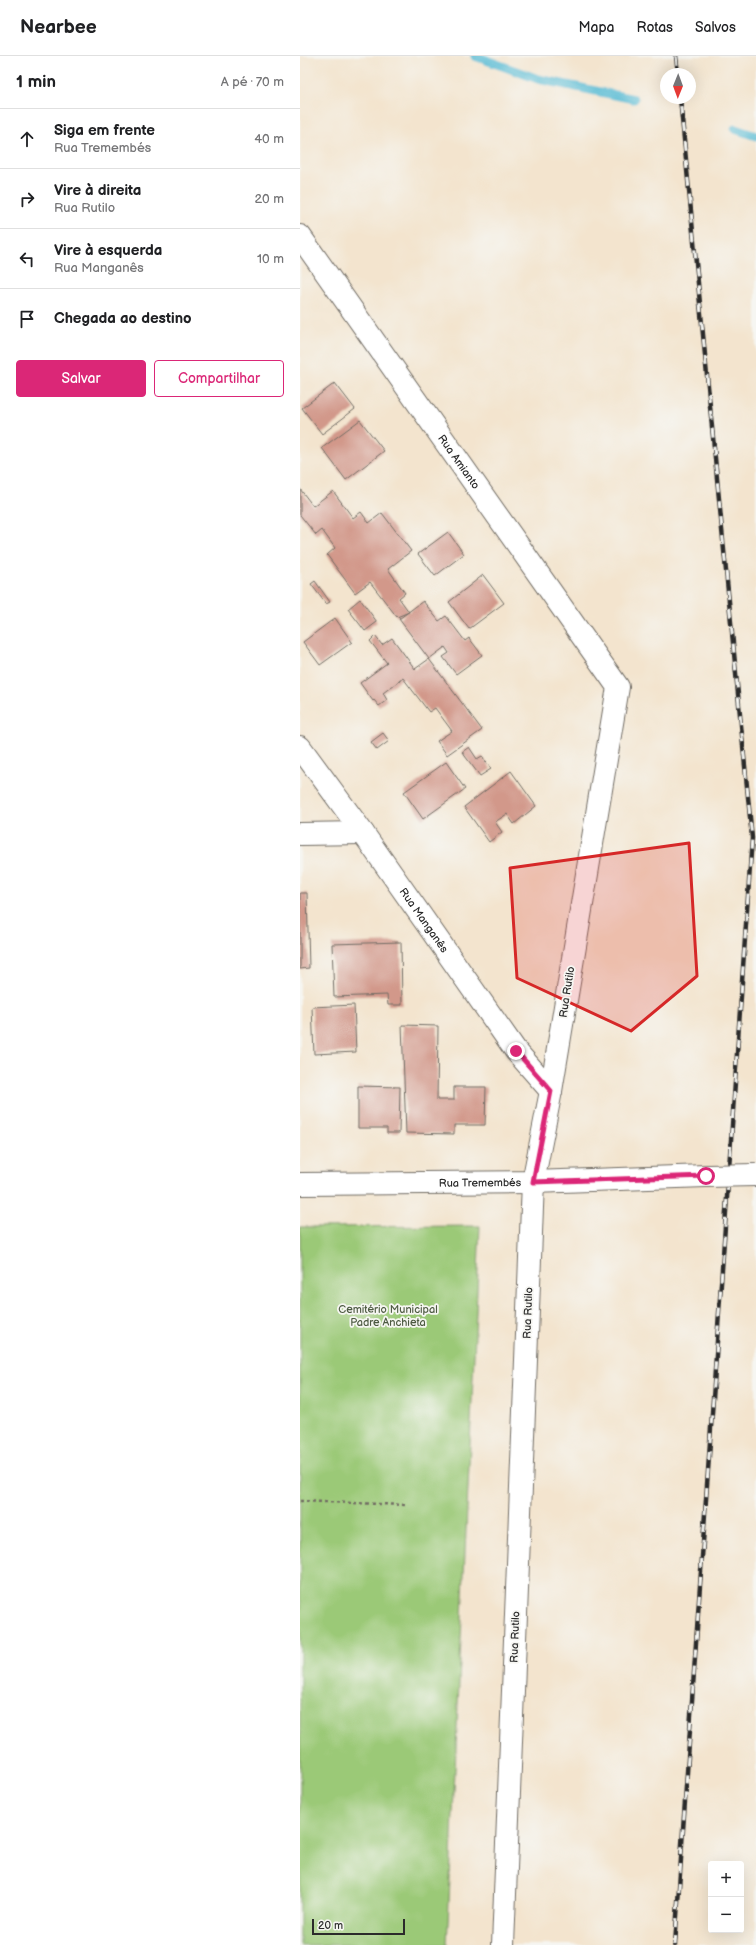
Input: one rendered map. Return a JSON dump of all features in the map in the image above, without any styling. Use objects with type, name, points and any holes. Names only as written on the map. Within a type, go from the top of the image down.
[{"type":"street","name":"Rua Amianto","points":[[300,236],[618,687]]},
{"type":"street","name":"Rua Rutilo","points":[[504,1945],[533,1182],[551,1091],[618,687]]},
{"type":"street","name":"Rua Manganês","points":[[300,747],[363,833],[516,1051],[551,1091]]},
{"type":"street","points":[[300,834],[363,833]]},
{"type":"street","name":"Rua Tremembés","points":[[300,1184],[533,1182],[756,1175]]},
{"type":"path","points":[[300,1501],[406,1505]]},
{"type":"highlighted area","points":[[689,843],[697,976],[631,1031],[517,978],[510,868]]},
{"type":"green space","name":"Cemitério Municipal Padre Anchieta","points":[[480,1226],[447,1945],[300,1945],[300,1227]]},
{"type":"building","points":[[335,383],[355,409],[322,434],[302,408]]},
{"type":"building","points":[[360,420],[384,451],[346,480],[322,448]]},
{"type":"building","points":[[300,489],[313,506],[333,491],[353,518],[361,512],[369,523],[382,513],[411,551],[388,569],[405,593],[399,598],[409,612],[397,617],[370,582],[355,593],[327,555],[335,548],[322,530],[316,535],[300,515]]},
{"type":"building","points":[[448,532],[464,554],[435,576],[418,554]]},
{"type":"building","points":[[483,575],[504,603],[469,629],[449,602]]},
{"type":"building","points":[[315,581],[330,602],[326,604],[311,584]]},
{"type":"building","points":[[360,599],[377,622],[365,631],[348,609]]},
{"type":"building","points":[[423,601],[439,621],[446,616],[465,641],[469,638],[482,655],[456,674],[443,657],[449,653],[445,647],[429,659],[399,619]]},
{"type":"building","points":[[335,618],[352,642],[320,665],[303,642]]},
{"type":"building","points":[[375,636],[382,645],[392,638],[415,669],[429,659],[482,730],[447,755],[437,741],[452,731],[435,708],[429,712],[403,678],[383,693],[387,700],[379,706],[374,700],[373,701],[360,683],[387,663],[370,641]]},
{"type":"building","points":[[383,733],[389,741],[377,750],[371,742]]},
{"type":"building","points":[[469,747],[477,759],[482,756],[491,769],[480,776],[462,752]]},
{"type":"building","points":[[446,762],[465,789],[423,819],[404,792]]},
{"type":"building","points":[[511,771],[536,806],[514,824],[507,814],[495,822],[502,832],[489,842],[464,807]]},
{"type":"building","points":[[300,893],[307,893],[309,968],[300,969]]},
{"type":"building","points":[[401,942],[402,1005],[388,1005],[387,995],[334,997],[332,944]]},
{"type":"building","points":[[354,1005],[356,1052],[314,1054],[312,1007]]},
{"type":"building","points":[[402,1025],[438,1026],[437,1100],[454,1100],[454,1087],[486,1087],[485,1125],[454,1125],[454,1134],[406,1133]]},
{"type":"building","points":[[358,1086],[400,1087],[399,1133],[387,1133],[387,1128],[358,1128]]},
{"type":"waterway","points":[[475,56],[538,79],[634,99]]},
{"type":"waterway","points":[[735,129],[756,136]]},
{"type":"railway","points":[[676,56],[677,68]]},
{"type":"railway","points":[[675,1945],[752,838],[681,104]]},
{"type":"route","points":[[516,1051],[551,1091],[533,1182],[706,1176]]}]
